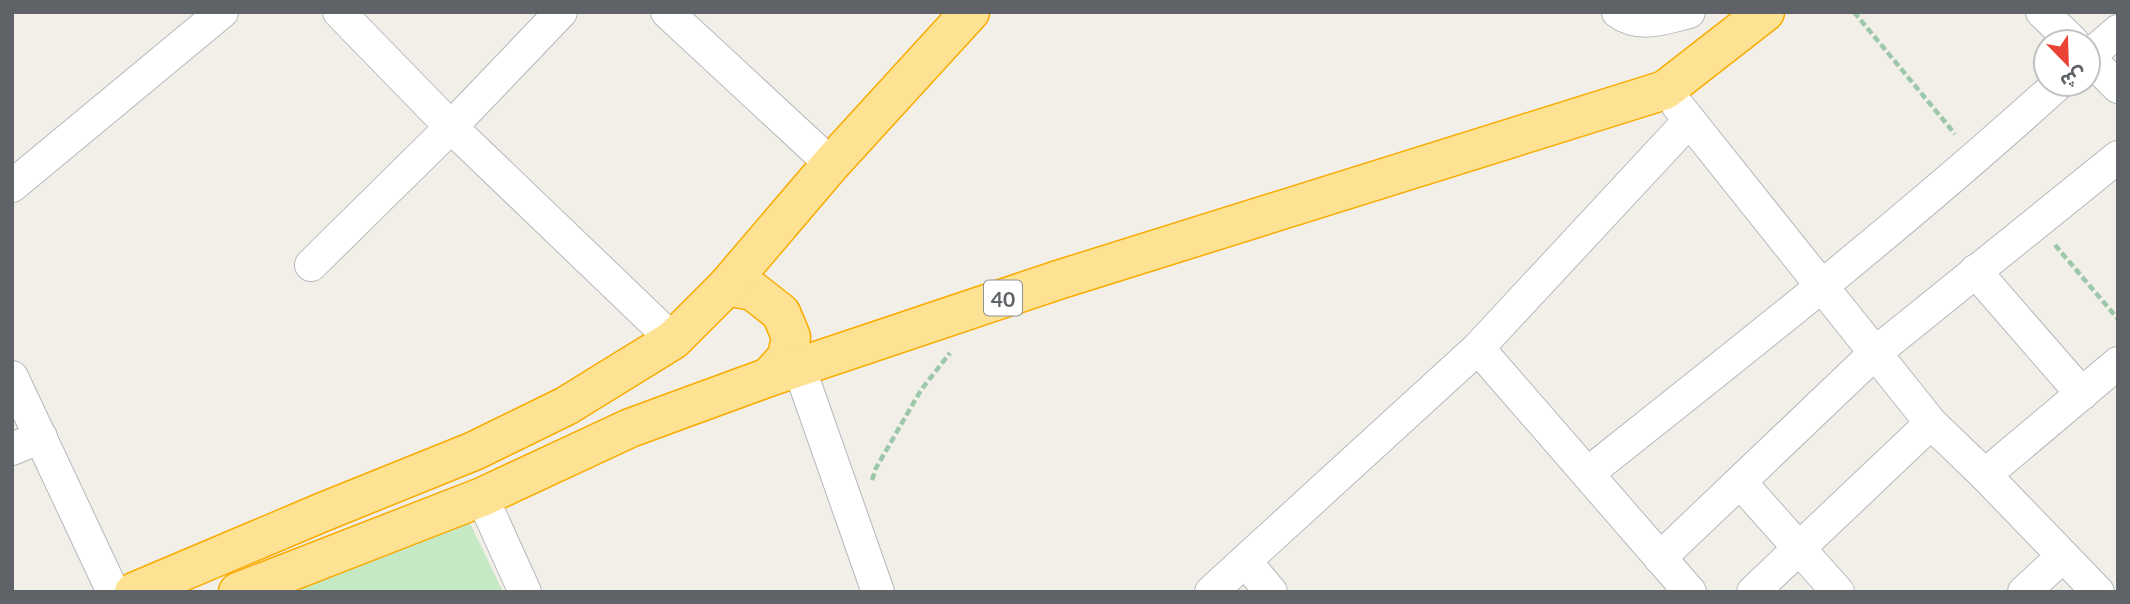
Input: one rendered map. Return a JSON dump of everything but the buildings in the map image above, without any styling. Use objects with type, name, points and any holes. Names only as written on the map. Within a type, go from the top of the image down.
[{"type":"highway","points":[[134,592],[474,452],[566,406],[673,340],[727,286],[831,164],[970,12]]},
{"type":"highway","name":"40","points":[[238,592],[482,497],[631,428],[784,372],[1058,280],[1665,90],[1765,12]]},
{"type":"highway","points":[[727,286],[753,292],[781,313],[791,337],[784,372]]},
{"type":"street","points":[[12,186],[222,12]]},
{"type":"street","points":[[339,12],[451,127],[673,340]]},
{"type":"street","points":[[311,265],[451,127],[561,12]]},
{"type":"street","points":[[667,12],[831,164]]},
{"type":"street","points":[[1618,12],[1633,20],[1649,21],[1689,12]]},
{"type":"street","points":[[2042,12],[2059,28]]},
{"type":"street","points":[[2102,45],[2118,31]]},
{"type":"street","points":[[2102,71],[2118,87]]},
{"type":"street","points":[[1665,90],[1931,424],[1985,475],[2098,592]]},
{"type":"street","points":[[1588,473],[1821,288],[1976,159],[2043,98]]},
{"type":"street","points":[[1211,592],[1478,348],[1689,121]]},
{"type":"street","points":[[1478,348],[1588,473],[1674,580],[1740,482],[1875,353],[2118,157]]},
{"type":"street","points":[[1975,271],[2082,394]]},
{"type":"street","points":[[1985,475],[2118,363]]},
{"type":"street","points":[[784,372],[878,592]]},
{"type":"street","points":[[12,377],[26,443],[113,592]]},
{"type":"street","points":[[1752,592],[1931,424]]},
{"type":"street","points":[[1740,482],[1838,592]]},
{"type":"street","points":[[482,497],[525,592]]},
{"type":"street","points":[[2024,592],[2063,556]]},
{"type":"street","points":[[1245,561],[1271,592]]},
{"type":"path","points":[[1854,12],[1976,159]]},
{"type":"path","points":[[2037,223],[2118,319]]},
{"type":"path","points":[[868,492],[877,468],[921,390],[952,351]]},
{"type":"green space","points":[[467,517],[503,592],[293,592]]}]
